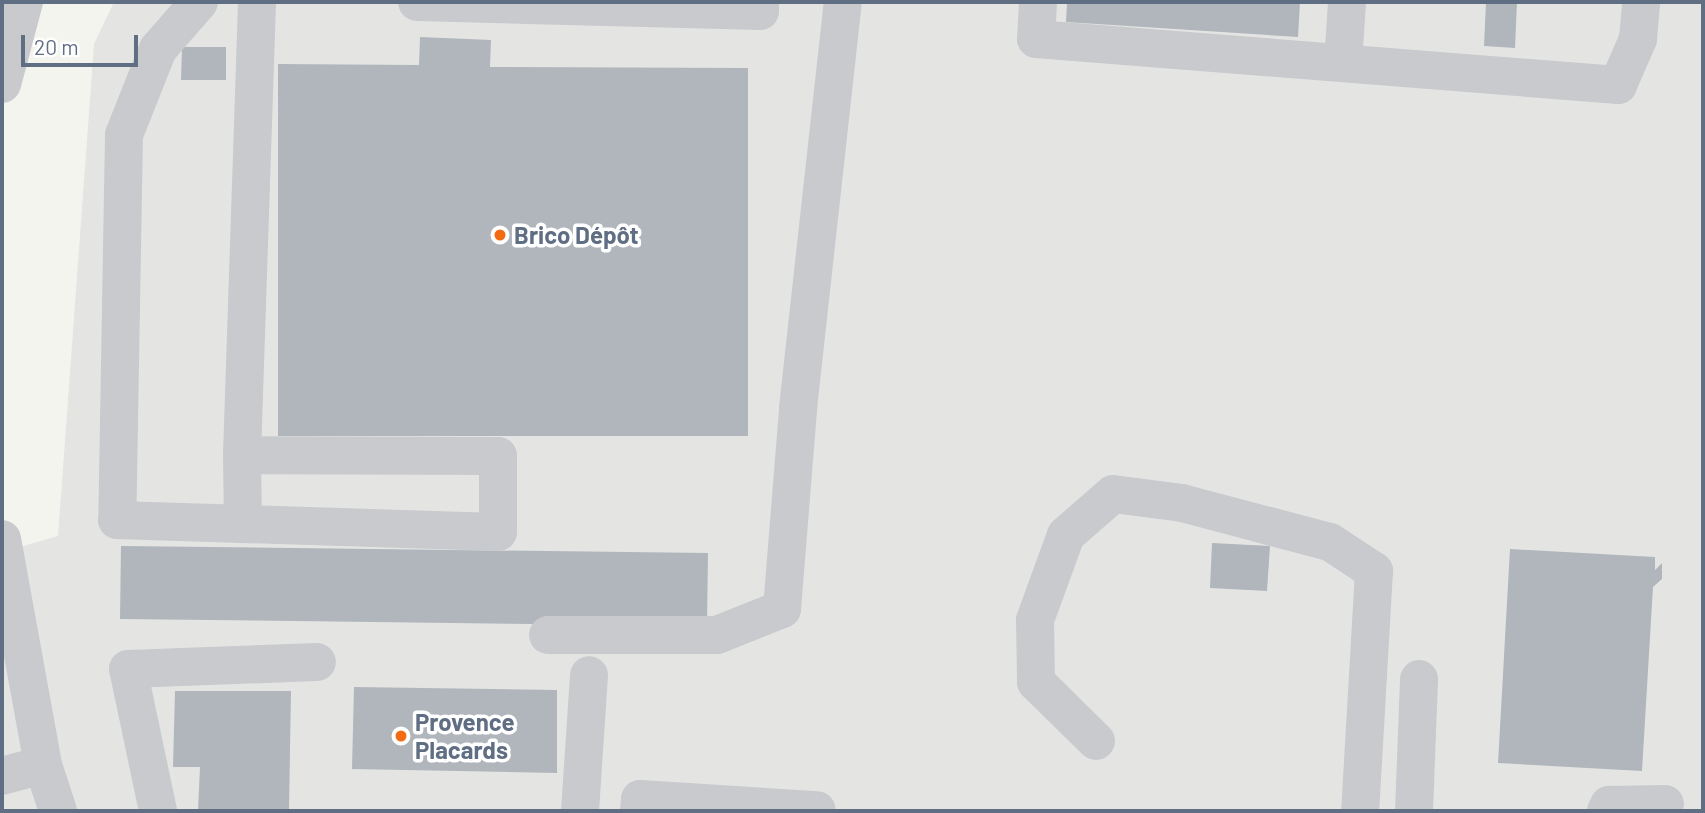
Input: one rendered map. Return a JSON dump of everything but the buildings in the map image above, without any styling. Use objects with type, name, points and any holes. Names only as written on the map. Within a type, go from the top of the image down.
[{"type":"street","points":[[2,83],[24,2]]},
{"type":"street","points":[[199,2],[158,49],[124,135],[117,520],[498,532],[498,456],[242,455]]},
{"type":"street","points":[[243,524],[242,455],[257,2]]},
{"type":"street","points":[[416,2],[760,11],[760,2]]},
{"type":"street","points":[[548,635],[717,635],[782,609],[798,408],[843,2]]},
{"type":"street","points":[[1038,2],[1036,39],[1618,85],[1638,39],[1641,2]]},
{"type":"street","points":[[1343,63],[1347,2]]},
{"type":"street","points":[[1096,741],[1036,682],[1035,620],[1066,535],[1113,494],[1182,503],[1330,542],[1374,571],[1360,811]]},
{"type":"street","points":[[2,539],[43,765],[58,811]]},
{"type":"street","points":[[158,811],[128,669],[317,662]]},
{"type":"street","points":[[580,811],[589,674]]},
{"type":"street","points":[[1414,811],[1419,680]]},
{"type":"street","points":[[2,776],[43,765]]},
{"type":"street","points":[[639,811],[640,799],[817,810]]},
{"type":"street","points":[[1606,811],[1609,805],[1665,804]]},
{"type":"shaded area","points":[[114,2],[1703,2],[1703,811],[2,811],[2,552],[58,536],[94,44]]},
{"type":"place","name":"Brico Dépôt","points":[[500,235]]},
{"type":"place","name":"Provence Placards","points":[[401,736]]}]
